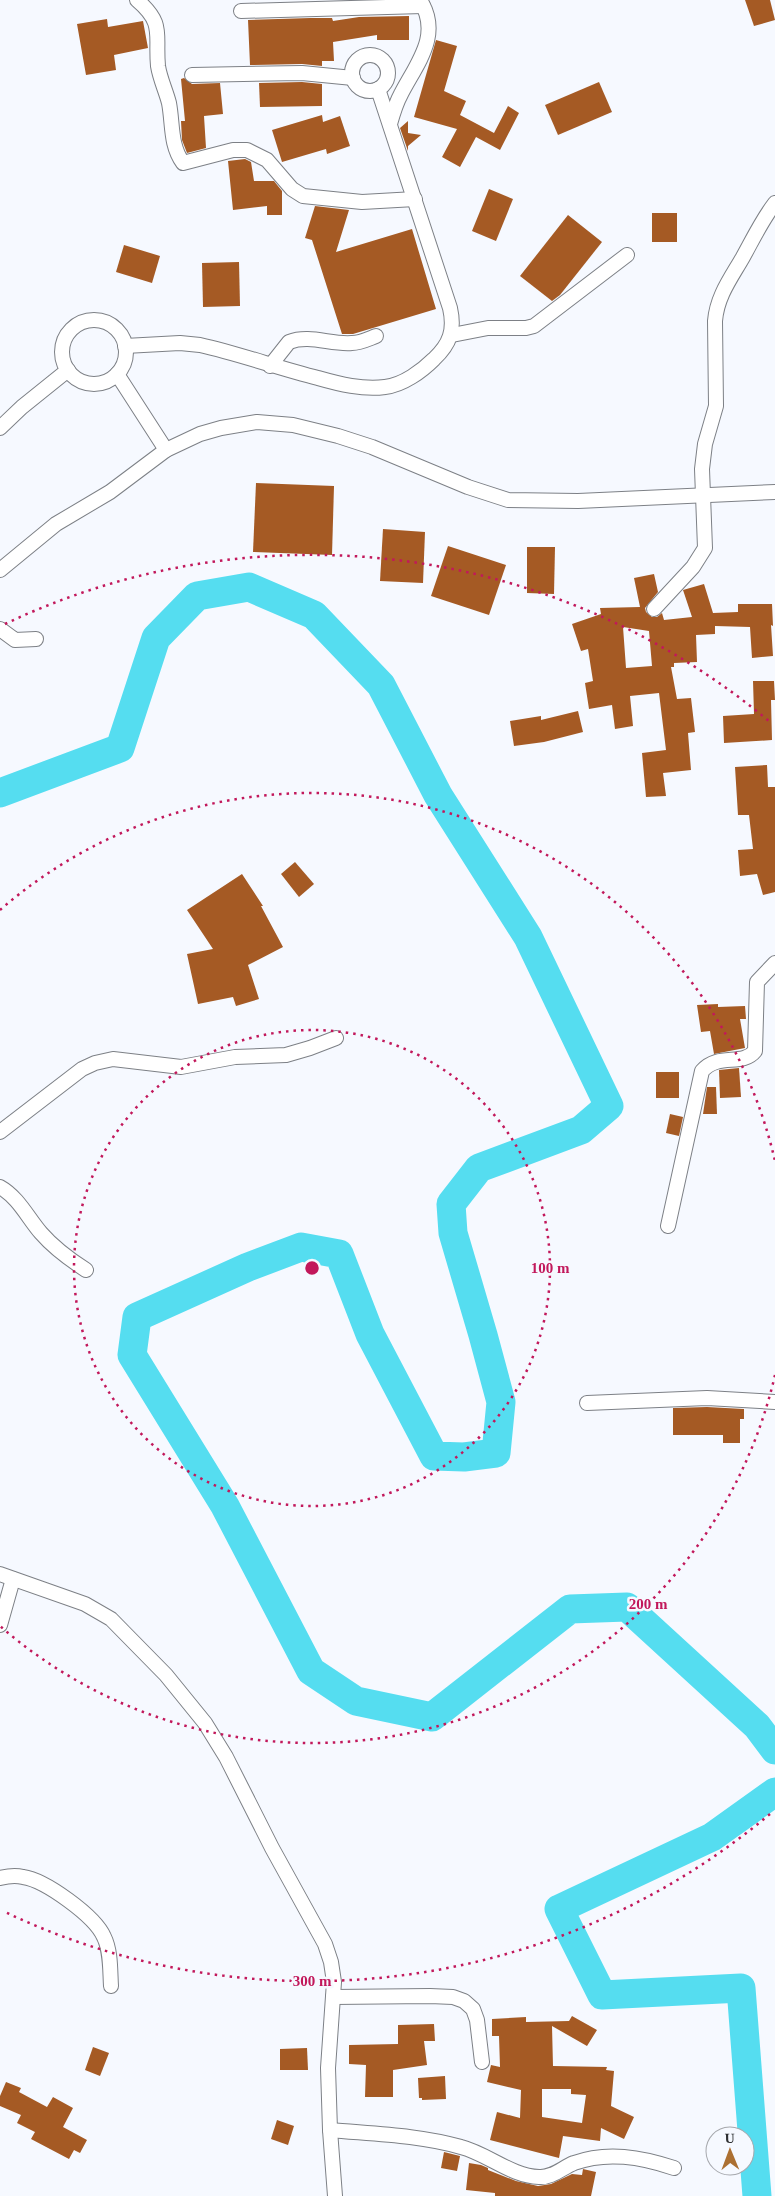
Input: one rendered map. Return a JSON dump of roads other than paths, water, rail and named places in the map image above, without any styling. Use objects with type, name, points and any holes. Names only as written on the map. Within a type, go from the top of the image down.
[{"type":"street","points":[[137,0],[150,10],[155,21],[158,65],[171,113],[173,145],[182,163],[233,150],[247,150],[267,160],[292,189],[303,196],[362,202],[415,199]]},
{"type":"street","points":[[241,11],[422,3],[429,25],[426,46],[397,102],[390,124]]},
{"type":"street","points":[[374,56],[384,62],[388,74],[387,80],[378,89],[366,91],[355,84],[353,78],[352,72],[356,61],[361,57],[374,56]]},
{"type":"street","points":[[192,76],[309,73],[353,78]]},
{"type":"street","points":[[125,346],[192,344],[350,386],[387,387],[401,382],[427,366],[444,349],[452,334],[452,318],[447,296],[378,89]]},
{"type":"street","points":[[654,609],[693,567],[705,548],[710,494],[703,455],[717,400],[715,335],[717,308],[722,292],[763,220],[775,203]]},
{"type":"street","points":[[452,334],[488,328],[526,328],[534,326],[627,255]]},
{"type":"street","points":[[94,320],[110,324],[122,337],[125,346],[124,360],[117,374],[108,380],[86,383],[76,378],[68,370],[64,363],[62,346],[70,330],[77,325],[94,320]]},
{"type":"street","points":[[270,366],[292,340],[308,339],[352,343],[376,336]]},
{"type":"street","points":[[0,428],[22,407],[68,370]]},
{"type":"street","points":[[117,374],[166,450]]},
{"type":"street","points":[[0,570],[56,524],[110,492],[166,450],[221,428],[257,422],[301,427],[338,436],[372,447],[468,487],[508,500],[578,501],[775,492]]},
{"type":"street","points":[[0,629],[15,640],[36,639]]},
{"type":"street","points":[[668,1226],[702,1071],[712,1062],[751,1056],[754,1051],[757,982],[775,963]]},
{"type":"street","points":[[0,1132],[82,1068],[95,1062],[113,1059],[181,1066],[235,1057],[286,1055],[336,1038]]},
{"type":"street","points":[[0,1187],[13,1196],[41,1234],[57,1249],[86,1270]]},
{"type":"street","points":[[587,1403],[707,1398],[775,1402]]},
{"type":"street","points":[[0,1574],[85,1604],[112,1619],[148,1654],[204,1723],[226,1757],[272,1848],[327,1948],[333,1970],[328,2068],[335,2196]]},
{"type":"street","points":[[0,1625],[14,1578]]},
{"type":"street","points":[[0,1878],[24,1877],[76,1905],[94,1922],[106,1943],[111,1986]]},
{"type":"street","points":[[333,1997],[430,1996],[464,2001],[473,2009],[477,2020],[482,2062]]},
{"type":"street","points":[[330,2130],[446,2143],[482,2154],[506,2167],[535,2177],[551,2176],[571,2164],[604,2156],[649,2160],[674,2168]]},
{"type":"waterway","points":[[0,793],[120,748],[156,638],[197,596],[249,587],[314,615],[381,685],[438,795],[528,937],[609,1106],[581,1130],[479,1168],[451,1204],[453,1233],[501,1402],[496,1453],[464,1457],[434,1456],[370,1334],[339,1254],[301,1247],[248,1267],[137,1317],[132,1355],[225,1506],[311,1671],[356,1701],[432,1717],[570,1609],[627,1607],[757,1726],[775,1750]]},
{"type":"waterway","points":[[757,2196],[741,1988],[602,1995],[559,1909],[712,1837],[775,1792]]}]
